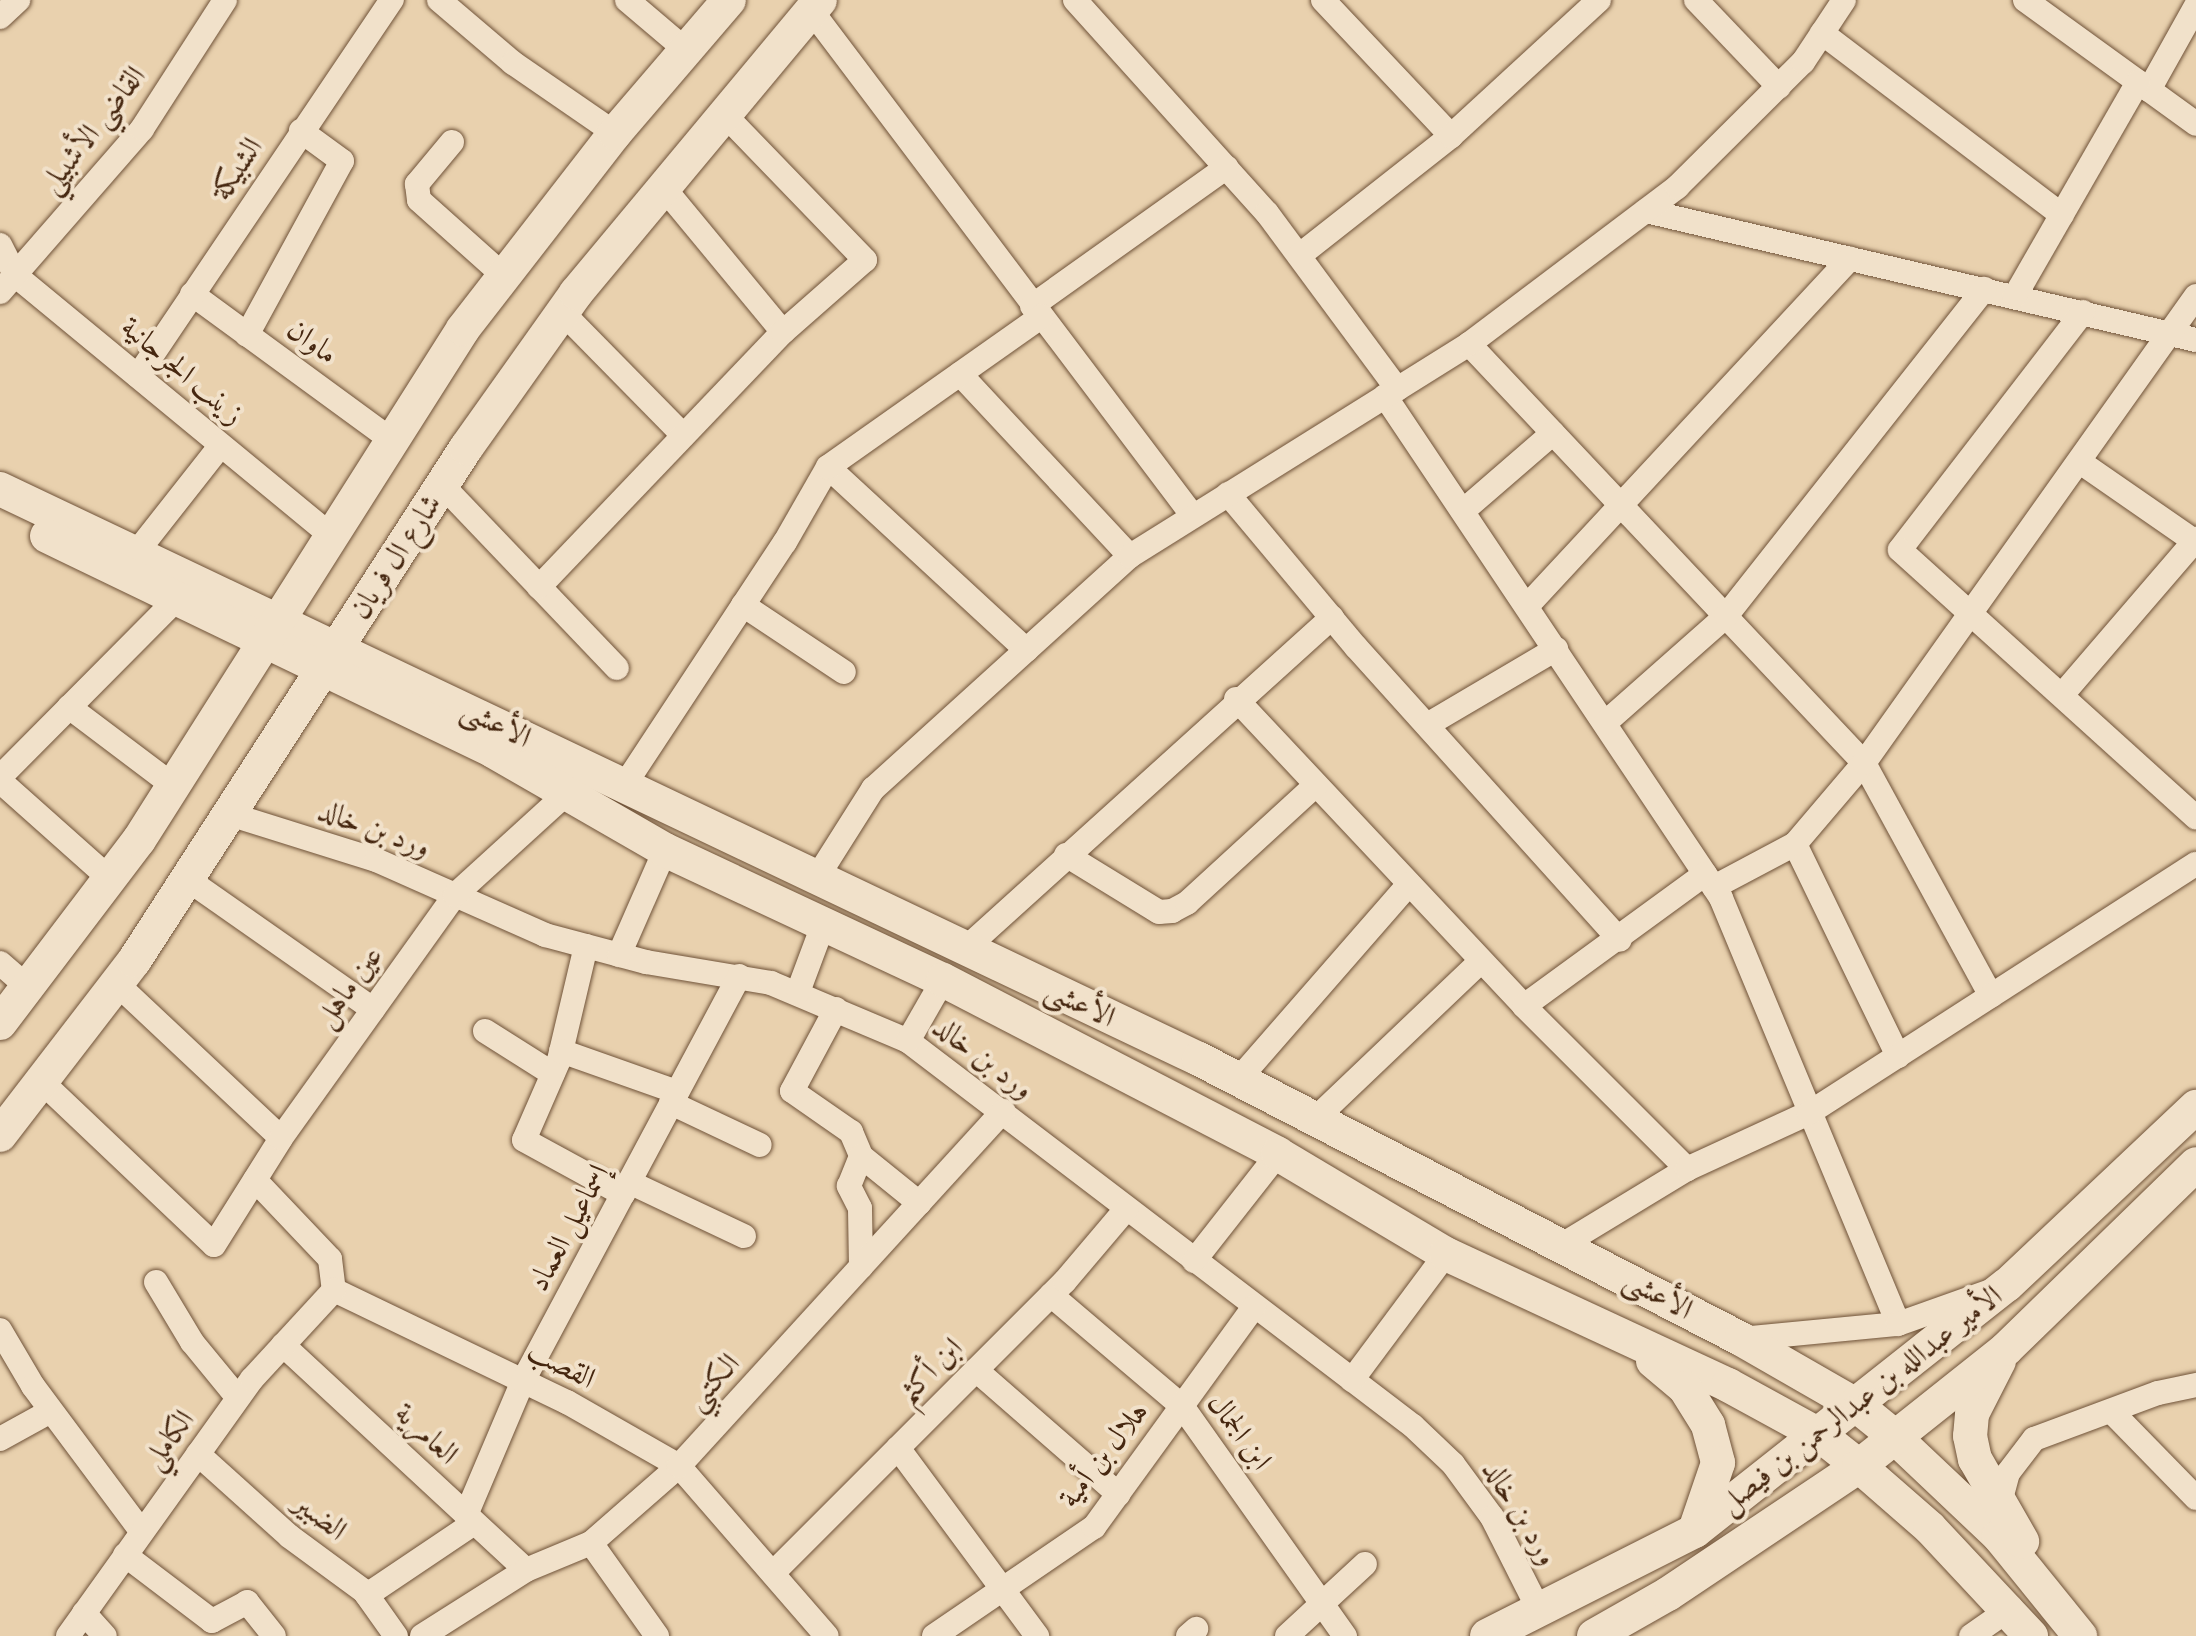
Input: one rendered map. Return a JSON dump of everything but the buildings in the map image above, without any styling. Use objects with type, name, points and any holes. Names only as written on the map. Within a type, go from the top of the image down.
[{"type":"main road","name":"شارع ال فريان","points":[[0,1023],[110,879],[174,786],[334,538],[463,329],[615,133],[729,0]]},
{"type":"main road","name":"شارع ال فريان","points":[[0,1135],[116,983],[187,879],[442,485],[562,312],[816,5]]},
{"type":"main road","name":"الأعشى","points":[[0,489],[136,553],[273,633],[624,786],[1238,1080],[1741,1339],[1856,1405],[1895,1437],[1999,1536],[2079,1635]]},
{"type":"main road","name":"الأعشى","points":[[0,513],[175,601],[273,633]]},
{"type":"main road","name":"الأعشى","points":[[329,659],[568,792],[665,850],[943,980],[1278,1154],[1446,1254],[1587,1316],[1821,1436],[1859,1466],[2011,1608],[2031,1636]]},
{"type":"main road","name":"الأمير عبدالله بن عبدالرحمن بن فيصل","points":[[1487,1636],[1695,1531],[1821,1436],[2007,1285],[2196,1107]]},
{"type":"main road","name":"الأمير عبدالله بن عبدالرحمن بن فيصل","points":[[1594,1636],[1747,1543],[1859,1466],[2006,1349],[2196,1164]]},
{"type":"main road","points":[[1587,1316],[1661,1367],[1685,1388],[1708,1425],[1718,1463],[1695,1531]]},
{"type":"main road","points":[[2006,1349],[1972,1414],[1970,1436],[1975,1459],[2079,1635]]},
{"type":"street","name":"القاضي الأشبيلي","points":[[8,284],[142,129],[225,0]]},
{"type":"street","name":"الشبيكة","points":[[138,376],[392,0]]},
{"type":"street","points":[[439,0],[513,63],[615,133]]},
{"type":"street","points":[[627,0],[686,50]]},
{"type":"street","points":[[1075,0],[1227,167],[1300,255],[1391,392],[1463,511],[1709,881],[1898,1324]]},
{"type":"street","points":[[1300,255],[1451,136],[1599,0]]},
{"type":"street","points":[[1696,0],[1779,87]]},
{"type":"street","points":[[816,879],[873,789],[1130,556],[1469,344],[1677,187],[1779,87],[1844,0]]},
{"type":"street","points":[[2025,0],[2196,124]]},
{"type":"street","points":[[1326,1],[1451,136]]},
{"type":"street","points":[[816,5],[1037,311],[1193,516]]},
{"type":"street","points":[[2015,296],[2062,215],[2196,6]]},
{"type":"street","points":[[1822,33],[2062,215]]},
{"type":"street","points":[[539,587],[783,332],[865,260],[724,114]]},
{"type":"street","points":[[247,335],[342,161],[301,131]]},
{"type":"street","points":[[452,142],[417,184],[419,200],[504,276]]},
{"type":"street","points":[[624,786],[743,605],[828,467],[960,374],[1037,311],[1227,167]]},
{"type":"street","points":[[663,187],[783,332]]},
{"type":"street","points":[[1646,211],[2184,336]]},
{"type":"street","name":"زينب الجرجانية","points":[[0,245],[8,284],[138,376],[334,538]]},
{"type":"street","points":[[1528,605],[1619,503],[1850,258]]},
{"type":"street","points":[[1605,723],[1726,616],[1984,289]]},
{"type":"street","name":"ماوان","points":[[192,294],[394,442]]},
{"type":"street","points":[[1524,1006],[1709,881],[1795,844],[1864,763],[2080,462],[2184,336],[2196,296]]},
{"type":"street","points":[[562,312],[683,435]]},
{"type":"street","points":[[2083,312],[1900,550],[2196,817]]},
{"type":"street","points":[[1469,344],[1864,763],[1991,996]]},
{"type":"street","points":[[960,374],[1130,556]]},
{"type":"street","points":[[1463,511],[1553,433]]},
{"type":"street","points":[[136,553],[221,445]]},
{"type":"street","points":[[2062,695],[2195,540],[2080,462]]},
{"type":"street","points":[[828,467],[1026,650]]},
{"type":"street","points":[[442,485],[617,668]]},
{"type":"street","points":[[1228,494],[1332,618],[1620,940]]},
{"type":"street","points":[[110,879],[0,779],[175,601]]},
{"type":"street","points":[[743,605],[844,672]]},
{"type":"street","points":[[964,950],[1236,699],[1332,618]]},
{"type":"street","points":[[1427,725],[1556,649]]},
{"type":"street","points":[[1236,699],[1524,1006],[1687,1169]]},
{"type":"street","points":[[69,707],[174,786]]},
{"type":"street","points":[[1066,855],[1159,912],[1172,911],[1187,903],[1316,785]]},
{"type":"street","name":"عين ماهل","points":[[41,1081],[214,1245],[281,1138],[455,895],[568,792]]},
{"type":"street","name":"ورد بن خالد","points":[[229,814],[376,860],[545,935],[619,955],[739,976],[798,992],[908,1041],[1352,1380],[1453,1464],[1492,1517],[1539,1610]]},
{"type":"street","points":[[1795,844],[1898,1056]]},
{"type":"street","points":[[619,955],[665,850]]},
{"type":"street","points":[[1562,1245],[1687,1169],[1809,1113],[2196,864]]},
{"type":"street","points":[[187,879],[373,1009]]},
{"type":"street","points":[[1238,1080],[1409,884]]},
{"type":"street","points":[[798,992],[823,925]]},
{"type":"street","points":[[586,946],[557,1062],[524,1140],[626,1188],[744,1236]]},
{"type":"street","points":[[1313,1121],[1481,961]]},
{"type":"street","points":[[0,963],[28,987]]},
{"type":"street","name":"إسماعيل العماد","points":[[470,1519],[523,1381],[739,976]]},
{"type":"street","points":[[908,1041],[943,980]]},
{"type":"street","points":[[116,983],[281,1138]]},
{"type":"street","points":[[836,1009],[792,1091],[851,1132],[861,1156],[919,1203]]},
{"type":"street","points":[[485,1031],[557,1062],[674,1098],[760,1145]]},
{"type":"street","name":"الكتبي","points":[[422,1636],[526,1570],[591,1543],[679,1466],[1003,1111]]},
{"type":"street","points":[[1194,1261],[1278,1154]]},
{"type":"street","points":[[861,1156],[849,1186],[860,1208],[861,1267]]},
{"type":"street","points":[[255,1180],[330,1259],[334,1290]]},
{"type":"street","name":"ابن أكثم","points":[[773,1573],[1051,1295],[1126,1209]]},
{"type":"street","points":[[1352,1380],[1446,1254]]},
{"type":"street","points":[[156,1282],[192,1342],[238,1398]]},
{"type":"street","points":[[1741,1339],[1898,1324],[2007,1285]]},
{"type":"street","name":"الكاملي","points":[[68,1636],[238,1398],[334,1290]]},
{"type":"street","name":"القصب","points":[[334,1290],[523,1381],[679,1466],[827,1636]]},
{"type":"street","name":"ابن الجمال","points":[[1051,1295],[1182,1406],[1345,1636]]},
{"type":"street","name":"هلال بن أمية","points":[[934,1636],[1094,1527],[1254,1307]]},
{"type":"street","points":[[0,1330],[51,1411],[142,1532]]},
{"type":"street","name":"العامرية","points":[[283,1345],[526,1570]]},
{"type":"street","points":[[976,1370],[1118,1494]]},
{"type":"street","points":[[1999,1536],[1998,1502],[2008,1473],[2034,1439],[2158,1393],[2196,1385]]},
{"type":"street","points":[[0,1439],[51,1411]]},
{"type":"street","points":[[2112,1412],[2196,1498]]},
{"type":"street","points":[[898,1448],[1037,1636]]},
{"type":"street","name":"الضبير","points":[[198,1454],[289,1536],[367,1595],[396,1636]]},
{"type":"street","points":[[367,1595],[470,1519]]},
{"type":"street","points":[[591,1543],[657,1636]]},
{"type":"street","points":[[125,1555],[212,1621],[247,1602],[274,1636]]},
{"type":"street","points":[[1287,1636],[1365,1564]]},
{"type":"street","points":[[1971,1636],[2011,1608]]},
{"type":"street","points":[[84,1613],[105,1636]]}]
